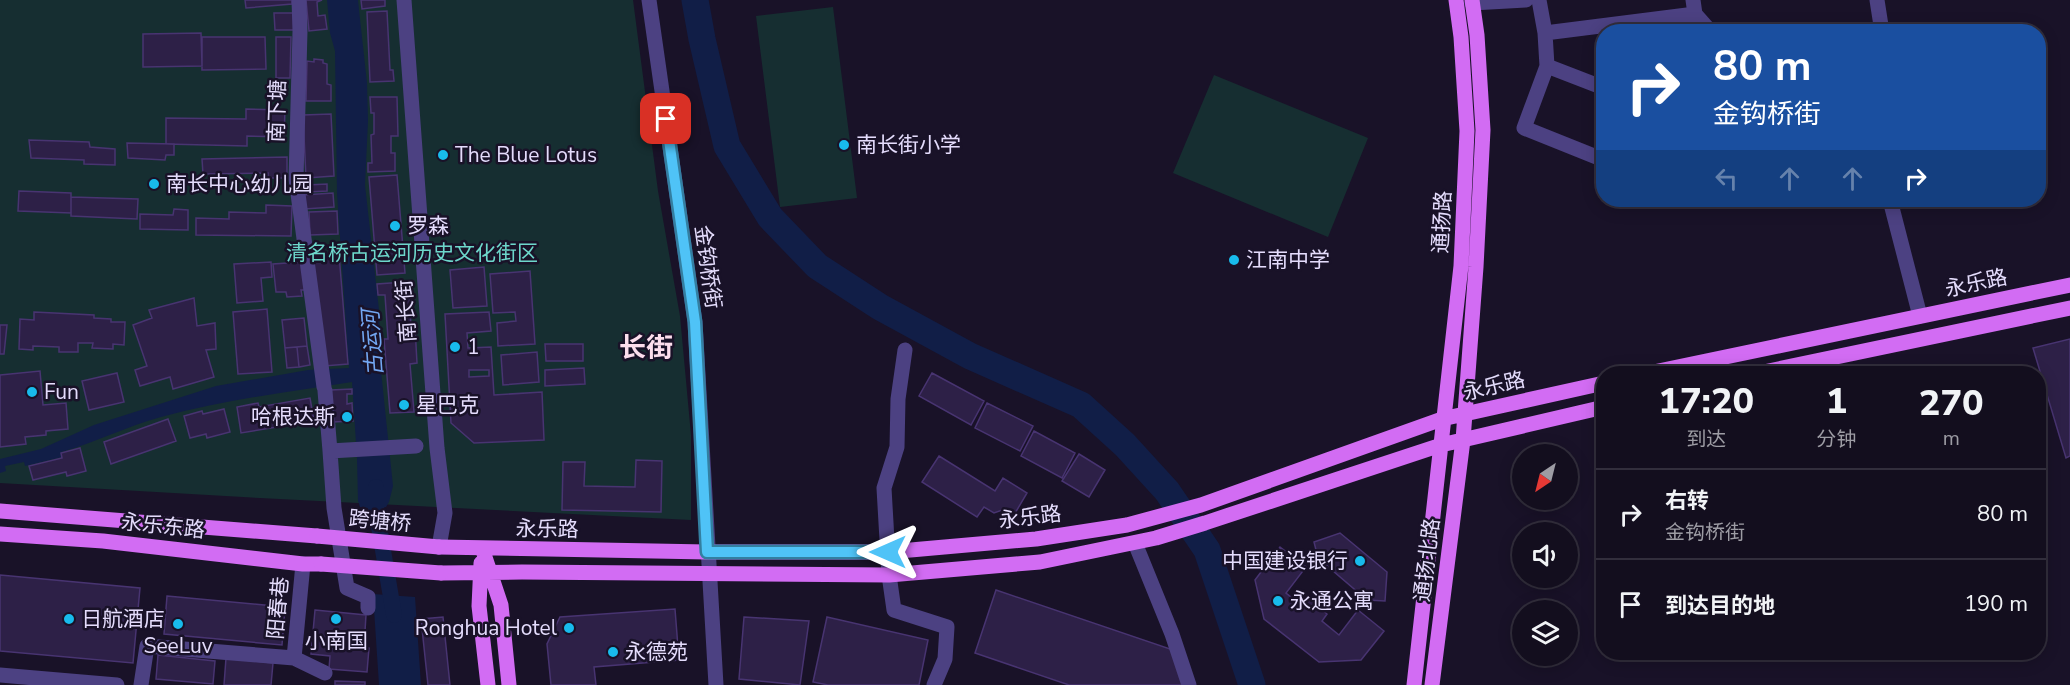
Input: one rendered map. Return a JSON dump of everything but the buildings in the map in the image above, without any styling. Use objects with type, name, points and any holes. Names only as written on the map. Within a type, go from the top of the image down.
[{"type":"main road","name":"通扬路","points":[[1441,445],[1442,419],[1461,266],[1467,130],[1461,37],[1456,0]]},
{"type":"main road","name":"通扬路","points":[[1463,440],[1476,267],[1483,130],[1477,35],[1472,2]]},
{"type":"main road","name":"永乐路","points":[[1682,366],[2070,285]]},
{"type":"main road","name":"永乐路","points":[[1792,366],[2070,308]]},
{"type":"main road","name":"永乐路","points":[[439,547],[707,552],[888,552],[1036,539],[1127,525],[1190,508],[1442,419],[1596,384]]},
{"type":"main road","name":"永乐路","points":[[441,573],[889,575],[1040,562],[1156,538],[1441,445],[1596,409]]},
{"type":"main road","name":"通扬北路","points":[[1432,685],[1463,440]]},
{"type":"main road","name":"通扬北路","points":[[1414,685],[1441,445]]},
{"type":"main road","name":"永乐东路","points":[[0,511],[317,536]]},
{"type":"main road","name":"永乐东路","points":[[0,534],[143,545],[303,564],[441,573]]},
{"type":"main road","name":"跨塘桥","points":[[317,536],[439,547]]},
{"type":"main road","points":[[482,548],[485,572],[479,606],[488,685]]},
{"type":"main road","points":[[485,572],[501,605],[509,685]]},
{"type":"street","name":"南下塘","points":[[299,0],[296,179],[325,389],[330,451]]},
{"type":"street","name":"南长街","points":[[404,0],[437,448],[445,513],[439,547]]},
{"type":"street","name":"金钩桥街","points":[[649,0],[695,322],[716,685]]},
{"type":"street","points":[[1472,2],[1526,0]]},
{"type":"street","points":[[1539,0],[1545,33],[1547,66],[1524,128],[1596,157]]},
{"type":"street","points":[[1877,0],[1881,24]]},
{"type":"street","points":[[1597,24],[1694,7],[1706,24]]},
{"type":"street","points":[[1545,33],[1596,24]]},
{"type":"street","points":[[1547,66],[1596,85]]},
{"type":"street","points":[[1892,207],[1920,316]]},
{"type":"street","points":[[905,350],[898,399],[897,447],[884,488],[889,575],[894,610],[947,627],[945,659],[934,685]]},
{"type":"street","points":[[368,608],[368,597],[347,588],[334,508],[330,451],[416,446]]},
{"type":"street","points":[[1135,543],[1172,634],[1189,685]]},
{"type":"street","name":"阳春巷","points":[[303,564],[294,658],[325,673]]},
{"type":"street","points":[[141,685],[147,646],[294,658]]},
{"type":"street","points":[[0,675],[49,682],[117,685]]},
{"type":"green space","name":"清名桥古运河历史文化街区","points":[[0,0],[633,0],[658,191],[680,316],[691,435],[691,520],[0,483]]},
{"type":"green space","points":[[833,7],[857,198],[780,207],[756,16]]},
{"type":"green space","points":[[1214,75],[1368,138],[1328,237],[1173,173]]},
{"type":"water","points":[[327,0],[358,0],[367,83],[365,185],[379,310],[381,371],[393,486],[386,507],[376,509],[360,507],[358,501],[352,382],[184,411],[136,425],[61,452],[62,457],[25,466],[24,462],[5,466],[6,471],[0,473],[0,459],[41,449],[94,425],[216,386],[308,370],[349,368],[337,193],[335,51],[330,33]]},
{"type":"water","points":[[373,594],[415,597],[421,685],[379,685]]},
{"type":"waterway","points":[[695,0],[727,146],[770,217],[817,266],[880,307],[970,356],[1081,405],[1125,445],[1167,491],[1207,550],[1252,685]]},
{"type":"waterway","name":"古运河","points":[[376,487],[376,509],[394,615]]},
{"type":"place","name":"南长街小学","points":[[844,145]]},
{"type":"place","name":"The Blue Lotus","points":[[443,155]]},
{"type":"place","name":"南长中心幼儿园","points":[[154,184]]},
{"type":"place","name":"罗森","points":[[395,226]]},
{"type":"place","name":"江南中学","points":[[1234,260]]},
{"type":"place","name":"1","points":[[455,347]]},
{"type":"place","name":"Fun","points":[[32,392]]},
{"type":"place","name":"星巴克","points":[[404,405]]},
{"type":"place","name":"哈根达斯","points":[[347,417]]},
{"type":"place","name":"中国建设银行","points":[[1360,561]]},
{"type":"place","name":"永通公寓","points":[[1278,601]]},
{"type":"place","name":"日航酒店","points":[[69,619]]},
{"type":"place","name":"小南国","points":[[336,619]]},
{"type":"place","name":"SeeLuv","points":[[178,624]]},
{"type":"place","name":"Ronghua Hotel","points":[[569,628]]},
{"type":"place","name":"永德苑","points":[[613,652]]},
{"type":"district","name":"长街","points":[[646,348]]},
{"type":"route","points":[[666,119],[695,322],[707,552],[888,552]]}]
